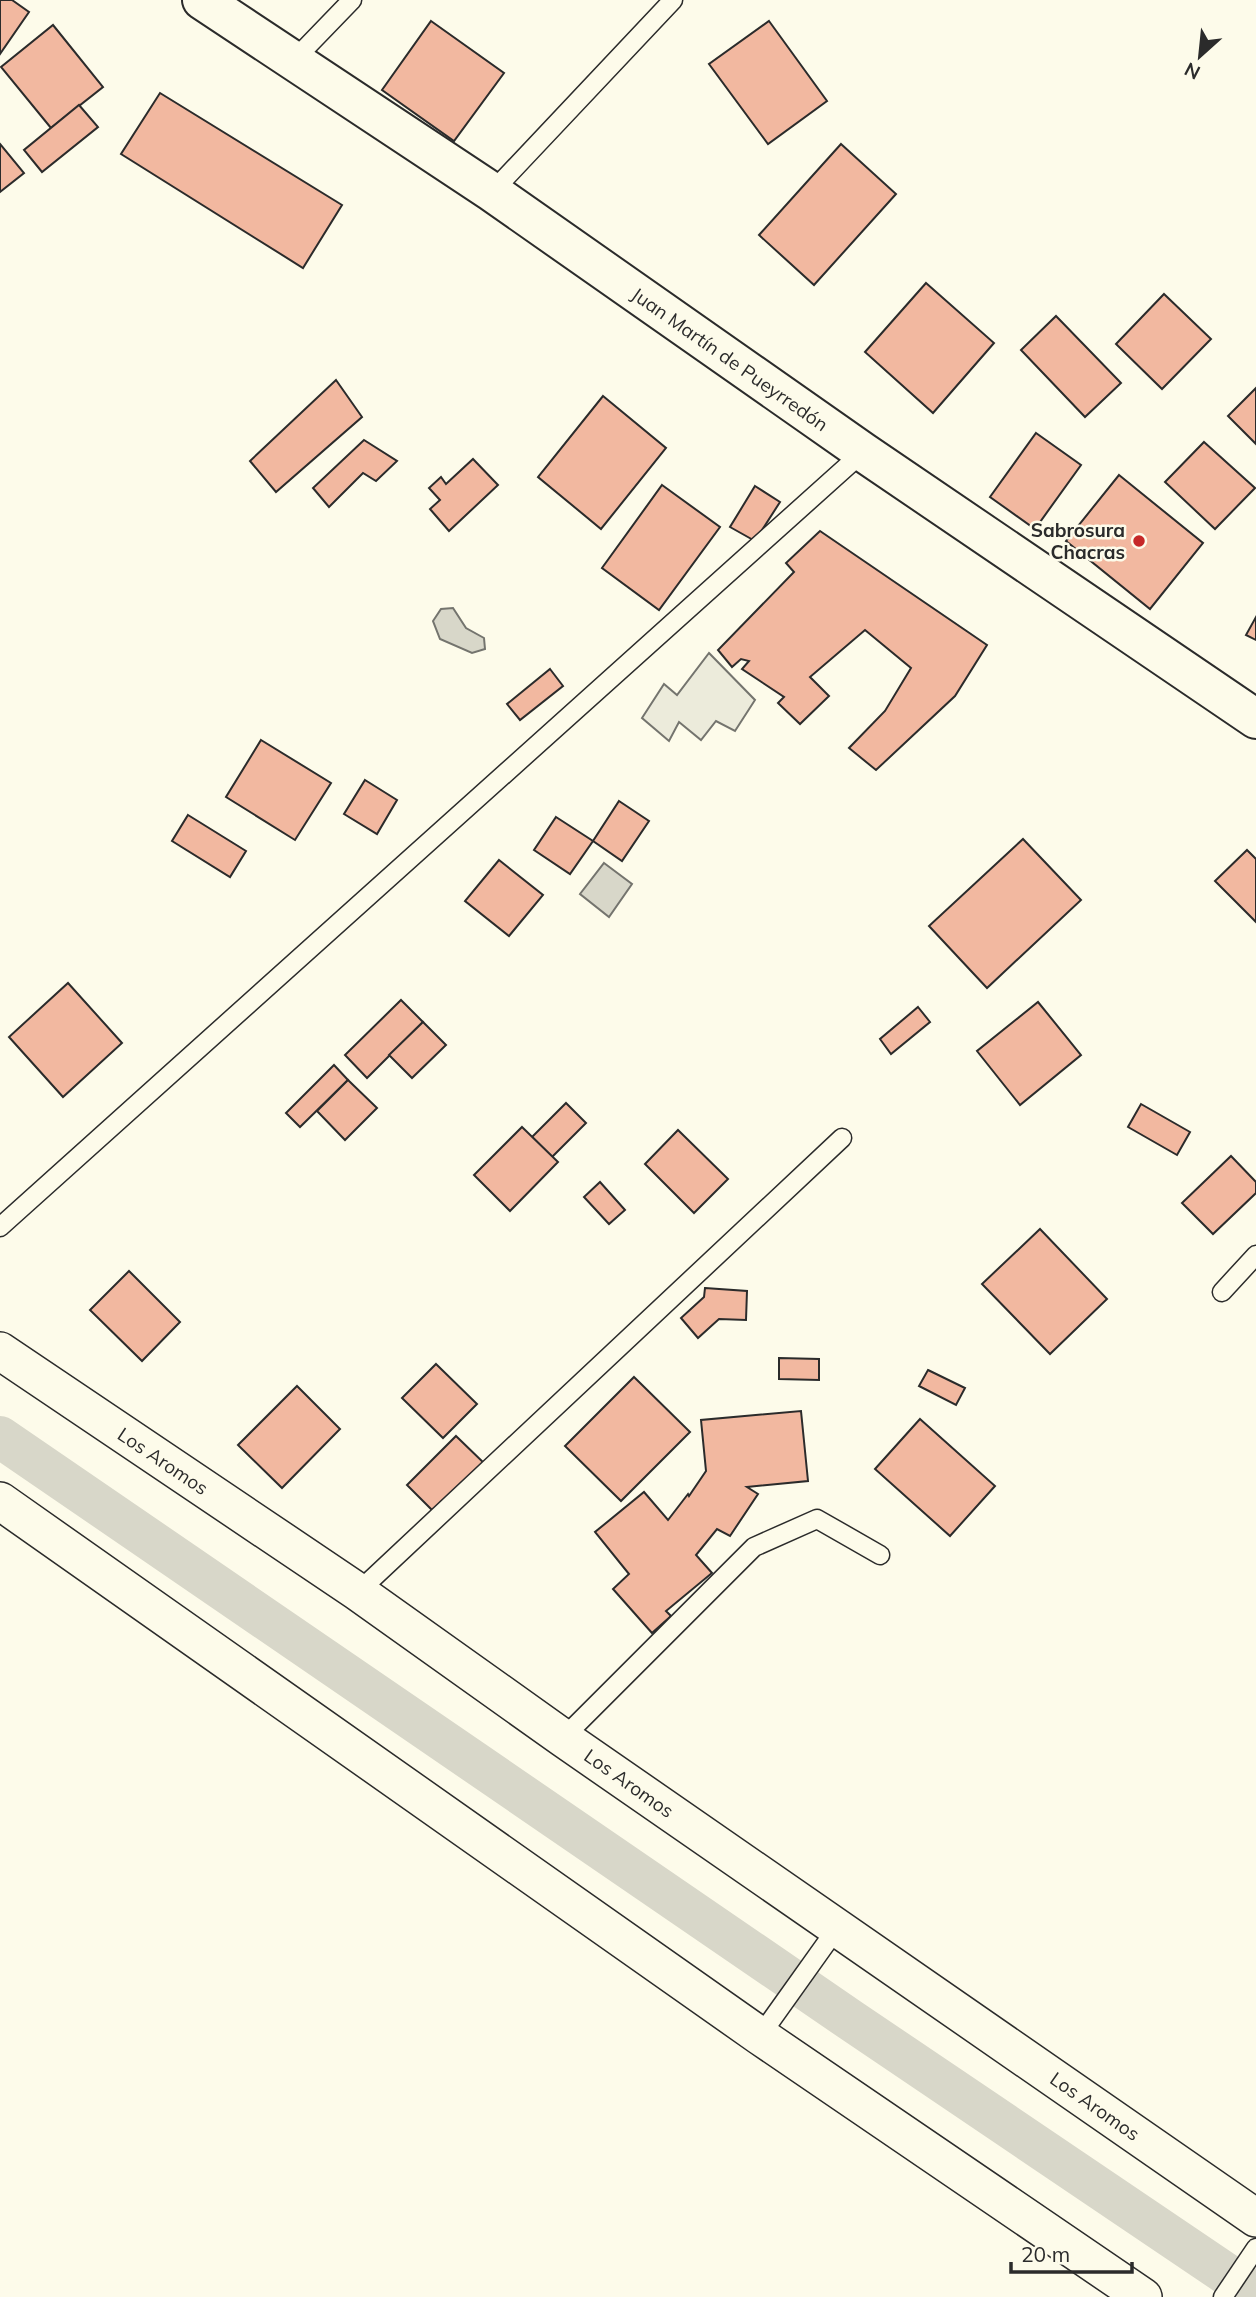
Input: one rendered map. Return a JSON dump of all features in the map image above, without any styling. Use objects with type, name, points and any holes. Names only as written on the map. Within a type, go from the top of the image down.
[{"type":"main road","name":"Juan Martín de Pueyrredón","points":[[202,0],[492,192],[863,452],[1256,719]]},
{"type":"street","name":"Los Aromos","points":[[0,1351],[358,1592],[563,1738],[1256,2218]]},
{"type":"street","points":[[0,1501],[760,2036],[1143,2297]]},
{"type":"lane","points":[[293,60],[352,0]]},
{"type":"lane","points":[[492,192],[673,0]]},
{"type":"lane","points":[[0,1227],[863,452]]},
{"type":"lane","points":[[358,1592],[842,1138]]},
{"type":"lane","points":[[1222,1292],[1256,1255]]},
{"type":"lane","points":[[563,1738],[754,1546],[817,1519],[880,1555]]},
{"type":"lane","points":[[760,2036],[837,1927]]},
{"type":"lane","points":[[1223,2297],[1256,2248]]},
{"type":"shaded area","points":[[453,608],[466,628],[484,638],[485,649],[472,653],[440,639],[433,621],[441,609]]},
{"type":"shaded area","points":[[709,653],[755,700],[735,731],[716,721],[701,740],[679,722],[669,741],[642,718],[664,684],[677,695]]},
{"type":"shaded area","points":[[604,863],[632,884],[609,917],[580,894]]},
{"type":"building","points":[[0,0],[12,0],[29,12],[0,54]]},
{"type":"building","points":[[431,21],[504,73],[454,141],[382,90]]},
{"type":"building","points":[[769,21],[827,101],[768,144],[709,64]]},
{"type":"building","points":[[53,25],[103,87],[51,128],[1,67]]},
{"type":"building","points":[[160,93],[342,205],[303,268],[121,154]]},
{"type":"building","points":[[79,105],[98,127],[42,172],[24,150]]},
{"type":"building","points":[[0,144],[24,173],[0,192]]},
{"type":"building","points":[[841,144],[896,194],[814,285],[759,235]]},
{"type":"building","points":[[926,283],[994,343],[933,413],[865,352]]},
{"type":"building","points":[[1164,294],[1211,339],[1162,389],[1116,344]]},
{"type":"building","points":[[1056,316],[1121,383],[1085,417],[1021,350]]},
{"type":"building","points":[[336,380],[362,417],[276,492],[250,461]]},
{"type":"building","points":[[1256,388],[1256,444],[1228,416]]},
{"type":"building","points":[[603,396],[666,448],[601,529],[538,477]]},
{"type":"building","points":[[1036,433],[1081,465],[1035,529],[990,497]]},
{"type":"building","points":[[364,440],[397,461],[376,481],[363,473],[329,507],[313,488]]},
{"type":"building","points":[[1204,442],[1255,488],[1215,529],[1165,482]]},
{"type":"building","points":[[473,459],[498,485],[449,531],[430,509],[440,500],[429,488],[441,477],[446,484]]},
{"type":"building","points":[[1119,475],[1203,543],[1150,609],[1066,541]]},
{"type":"building","points":[[662,485],[720,527],[659,610],[602,568]]},
{"type":"building","points":[[755,486],[780,502],[755,541],[730,527]]},
{"type":"building","points":[[820,531],[987,645],[955,696],[876,770],[849,748],[885,711],[911,668],[865,630],[810,677],[829,696],[800,724],[778,703],[784,697],[742,669],[749,661],[741,659],[732,667],[718,650],[794,572],[786,563]]},
{"type":"building","points":[[1256,617],[1256,640],[1246,635]]},
{"type":"building","points":[[550,669],[563,686],[520,720],[507,704]]},
{"type":"building","points":[[261,740],[331,783],[295,840],[226,797]]},
{"type":"building","points":[[365,780],[397,800],[377,834],[344,814]]},
{"type":"building","points":[[619,801],[649,821],[622,861],[593,841]]},
{"type":"building","points":[[188,815],[246,851],[230,877],[172,841]]},
{"type":"building","points":[[556,817],[593,841],[570,874],[534,850]]},
{"type":"building","points":[[1023,839],[1081,900],[987,988],[929,926]]},
{"type":"building","points":[[1247,850],[1256,859],[1256,922],[1215,881]]},
{"type":"building","points":[[499,860],[543,895],[509,936],[465,901]]},
{"type":"building","points":[[68,983],[122,1043],[63,1097],[9,1037]]},
{"type":"building","points":[[401,1000],[423,1022],[367,1078],[345,1055]]},
{"type":"building","points":[[1038,1002],[1081,1055],[1020,1105],[977,1051]]},
{"type":"building","points":[[918,1007],[930,1022],[891,1054],[880,1039]]},
{"type":"building","points":[[423,1022],[446,1045],[412,1078],[389,1055]]},
{"type":"building","points":[[334,1065],[348,1080],[300,1127],[286,1113]]},
{"type":"building","points":[[348,1080],[377,1108],[345,1140],[317,1111]]},
{"type":"building","points":[[566,1103],[586,1123],[552,1157],[532,1137]]},
{"type":"building","points":[[1141,1104],[1190,1132],[1177,1155],[1128,1127]]},
{"type":"building","points":[[522,1127],[558,1162],[510,1211],[474,1175]]},
{"type":"building","points":[[678,1130],[728,1179],[694,1213],[645,1164]]},
{"type":"building","points":[[1231,1156],[1256,1182],[1256,1193],[1213,1234],[1182,1203]]},
{"type":"building","points":[[600,1182],[625,1210],[609,1224],[584,1197]]},
{"type":"building","points":[[1040,1229],[1107,1299],[1050,1354],[982,1284]]},
{"type":"building","points":[[129,1271],[180,1322],[142,1361],[90,1310]]},
{"type":"building","points":[[705,1288],[747,1291],[746,1320],[719,1319],[698,1338],[681,1318],[704,1297]]},
{"type":"building","points":[[779,1358],[819,1359],[819,1380],[779,1379]]},
{"type":"building","points":[[436,1364],[477,1404],[443,1438],[402,1398]]},
{"type":"building","points":[[928,1370],[965,1388],[956,1405],[919,1386]]},
{"type":"building","points":[[634,1377],[690,1432],[621,1501],[565,1446]]},
{"type":"building","points":[[297,1386],[340,1429],[282,1488],[238,1445]]},
{"type":"building","points":[[801,1411],[808,1481],[747,1487],[758,1494],[730,1536],[717,1529],[696,1555],[712,1573],[666,1611],[671,1616],[652,1633],[613,1589],[629,1574],[595,1532],[644,1492],[668,1520],[706,1471],[701,1420]]},
{"type":"building","points":[[920,1419],[995,1486],[950,1536],[875,1469]]},
{"type":"building","points":[[456,1436],[487,1466],[438,1516],[407,1485]]},
{"type":"waterway","points":[[0,1437],[852,2021],[1256,2294]]},
{"type":"place","name":"Sabrosura Chacras","points":[[1139,541]]}]
